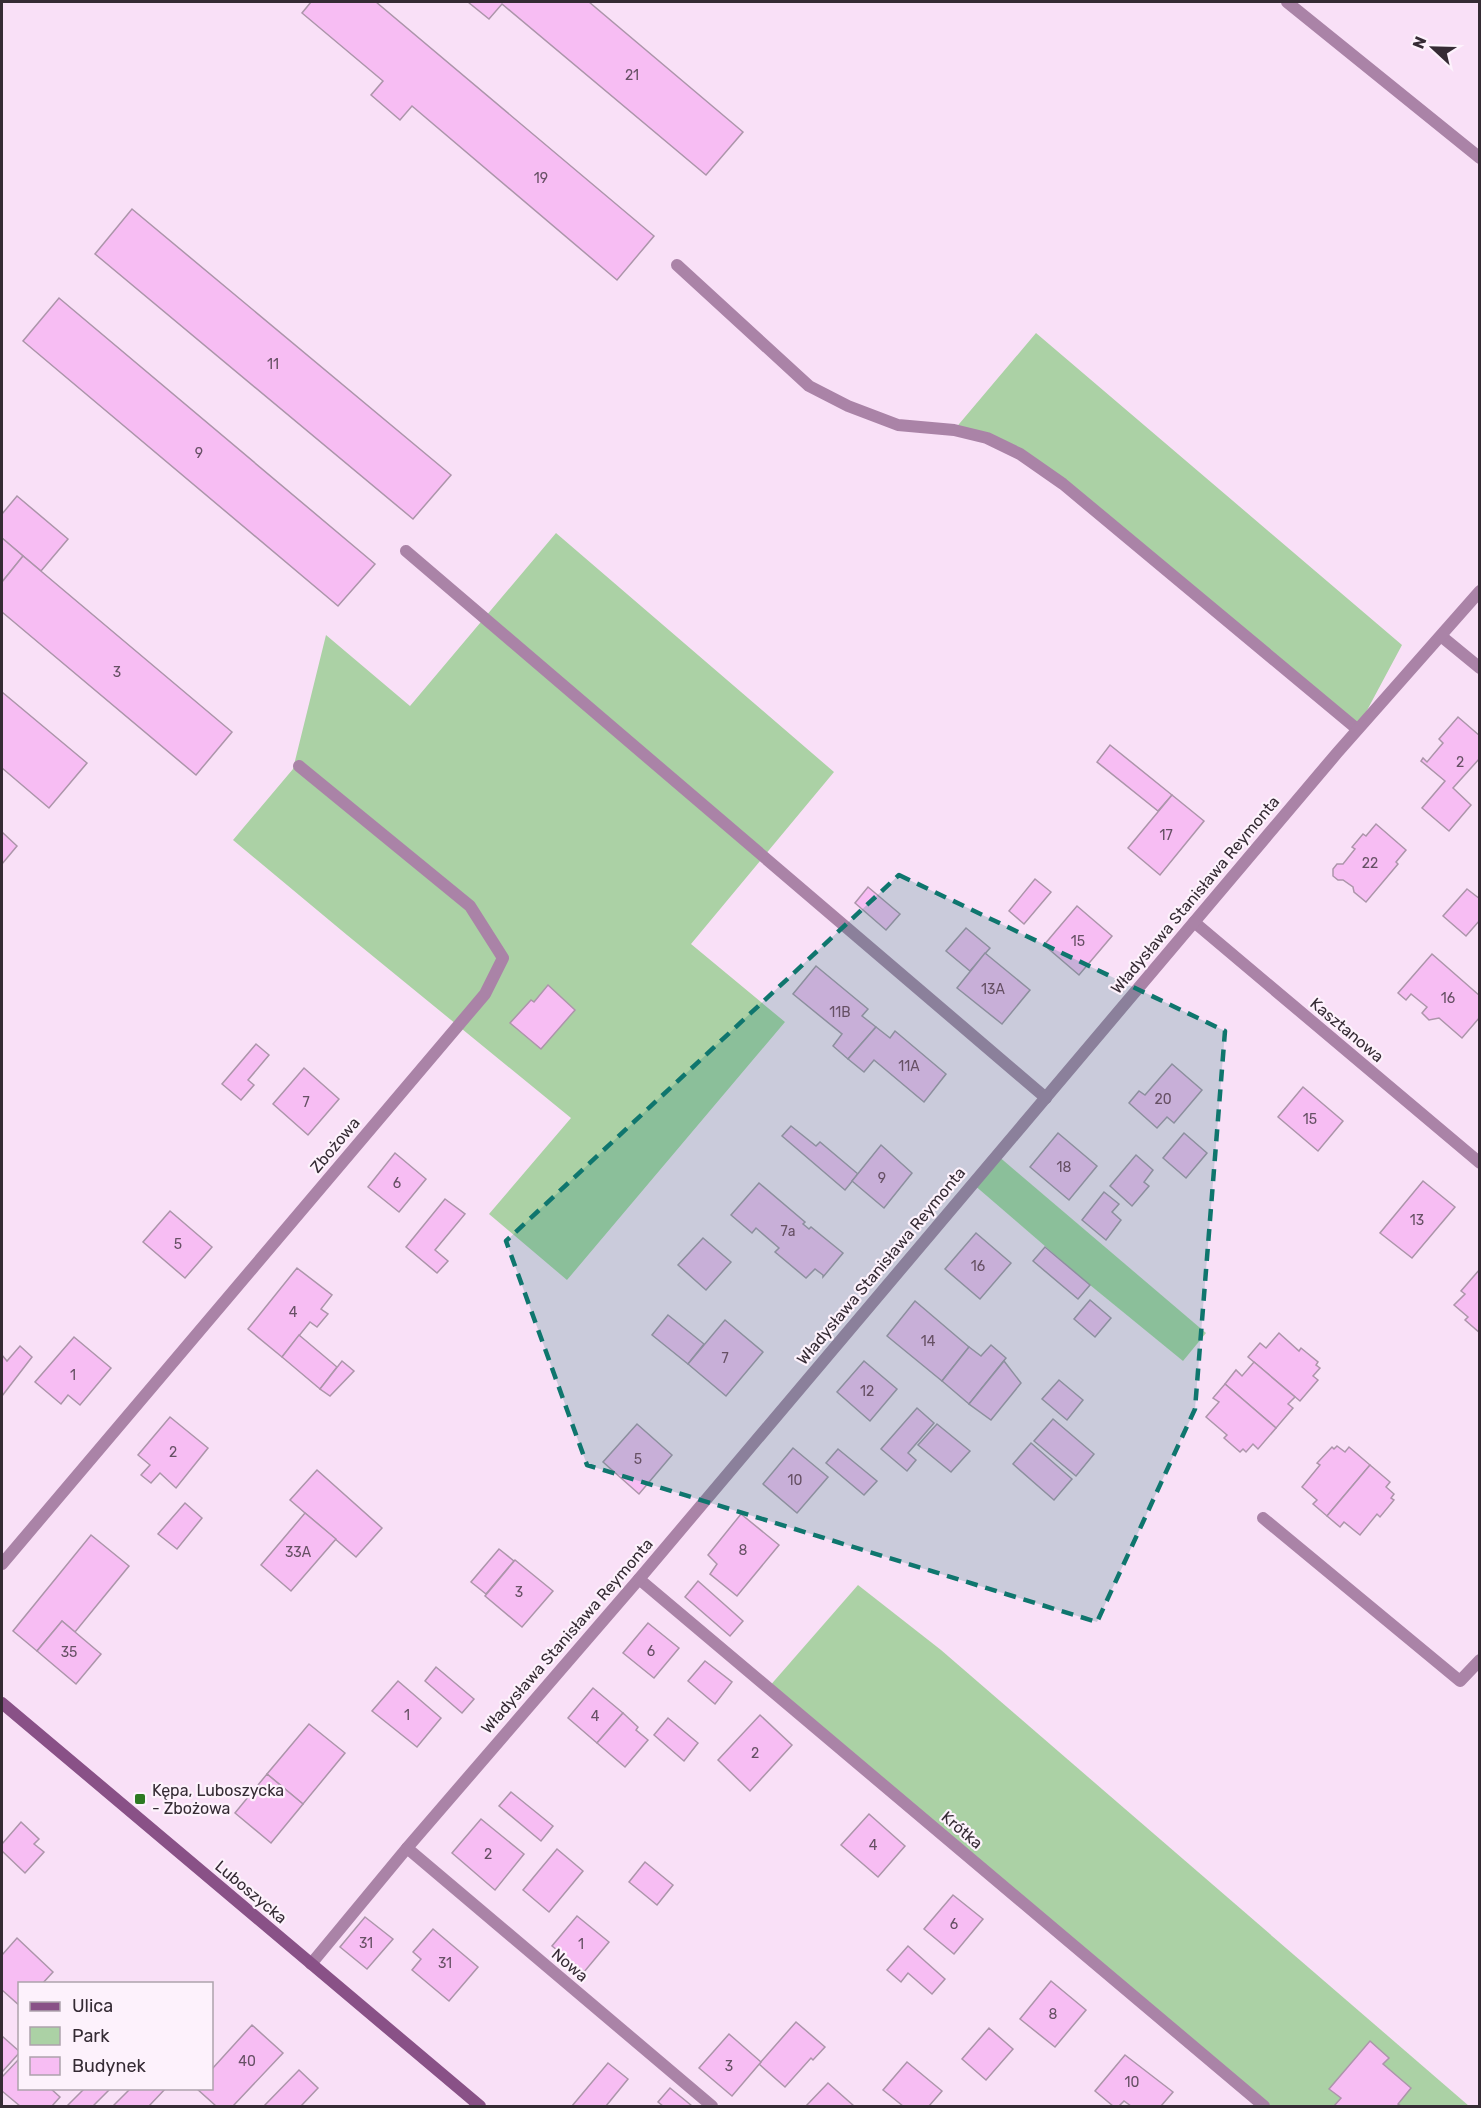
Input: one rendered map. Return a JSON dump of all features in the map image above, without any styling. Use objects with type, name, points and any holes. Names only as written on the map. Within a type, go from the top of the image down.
[{"type":"street","points":[[1287,2],[1479,158]]},
{"type":"street","points":[[677,265],[809,386],[848,406],[898,425],[954,430],[987,438],[1020,454],[1063,484],[1357,729]]},
{"type":"street","points":[[406,550],[1046,1098]]},
{"type":"street","name":"Władysława Stanisława Reymonta","points":[[311,1964],[1357,729],[1479,591]]},
{"type":"street","points":[[1441,636],[1479,668]]},
{"type":"street","name":"Zbożowa","points":[[2,1564],[484,994],[503,958],[470,906],[299,766]]},
{"type":"street","name":"Kasztanowa","points":[[1194,922],[1479,1163]]},
{"type":"street","points":[[1263,1518],[1460,1681],[1479,1660]]},
{"type":"street","name":"Krótka","points":[[639,1579],[1264,2106]]},
{"type":"street","name":"Luboszycka","points":[[2,1703],[480,2106]]},
{"type":"street","name":"Nowa","points":[[407,1848],[712,2106]]},
{"type":"highlighted area","points":[[899,875],[1225,1031],[1195,1409],[1097,1622],[587,1465],[506,1241]]},
{"type":"green space","points":[[1036,333],[1402,645],[1357,729],[1020,454],[954,430]]},
{"type":"green space","points":[[556,533],[834,772],[691,944],[785,1022],[567,1280],[489,1214],[571,1118],[233,840],[293,769],[326,635],[410,706]]},
{"type":"green space","points":[[997,1155],[1206,1333],[1183,1361],[1090,1285],[973,1184]]},
{"type":"green space","points":[[858,1585],[941,1650],[1469,2106],[1264,2106],[768,1688]]},
{"type":"building","points":[[311,2],[376,2],[654,236],[617,280],[412,106],[400,120],[371,95],[383,81],[302,13]]},
{"type":"building","points":[[468,2],[589,2],[743,132],[706,175],[502,4],[489,19]]},
{"type":"building","points":[[132,209],[451,475],[413,519],[95,254]]},
{"type":"building","points":[[59,298],[375,564],[338,606],[23,341]]},
{"type":"building","points":[[17,496],[68,539],[41,571],[2,538],[2,514]]},
{"type":"building","points":[[2,538],[23,556],[2,582]]},
{"type":"building","points":[[23,556],[232,732],[196,775],[2,612],[2,582]]},
{"type":"building","points":[[2,692],[87,763],[49,808],[2,768]]},
{"type":"building","points":[[1458,717],[1480,736],[1480,758],[1453,788],[1471,805],[1449,831],[1422,808],[1445,781],[1421,761],[1423,758],[1427,762],[1443,743],[1439,739]]},
{"type":"building","points":[[1110,745],[1172,795],[1158,811],[1097,762]]},
{"type":"building","points":[[1172,795],[1204,821],[1160,875],[1128,848]]},
{"type":"building","points":[[1376,824],[1406,850],[1396,862],[1398,864],[1366,902],[1354,892],[1353,887],[1333,876],[1333,869],[1337,864],[1343,864],[1355,849],[1352,847]]},
{"type":"building","points":[[2,832],[17,846],[2,864]]},
{"type":"building","points":[[1035,879],[1051,892],[1024,924],[1009,911]]},
{"type":"building","points":[[868,887],[900,914],[886,930],[855,903]]},
{"type":"building","points":[[1467,889],[1480,899],[1480,920],[1466,936],[1443,916]]},
{"type":"building","points":[[1077,906],[1112,936],[1079,975],[1044,945]]},
{"type":"building","points":[[966,928],[990,948],[970,971],[946,951]]},
{"type":"building","points":[[985,953],[1030,990],[1002,1024],[957,988]]},
{"type":"building","points":[[1432,954],[1480,996],[1480,1017],[1462,1038],[1439,1018],[1429,1020],[1422,1013],[1427,1007],[1411,994],[1406,1000],[1398,993]]},
{"type":"building","points":[[816,966],[868,1009],[862,1016],[876,1027],[848,1059],[833,1046],[842,1034],[793,994]]},
{"type":"building","points":[[548,985],[575,1010],[541,1049],[510,1023],[531,1000],[534,1002]]},
{"type":"building","points":[[876,1027],[890,1038],[895,1031],[946,1074],[924,1102],[874,1060],[864,1072],[848,1059]]},
{"type":"building","points":[[256,1044],[269,1055],[248,1080],[254,1085],[241,1100],[222,1084]]},
{"type":"building","points":[[1172,1064],[1202,1090],[1174,1123],[1167,1117],[1157,1128],[1129,1103],[1139,1091],[1145,1095]]},
{"type":"building","points":[[304,1068],[339,1099],[308,1135],[273,1104]]},
{"type":"building","points":[[1303,1087],[1343,1121],[1318,1151],[1278,1117]]},
{"type":"building","points":[[791,1126],[816,1146],[820,1142],[858,1174],[845,1190],[782,1136]]},
{"type":"building","points":[[1058,1133],[1097,1166],[1069,1200],[1030,1167]]},
{"type":"building","points":[[1184,1133],[1207,1153],[1186,1178],[1163,1158]]},
{"type":"building","points":[[881,1145],[912,1173],[884,1208],[852,1181]]},
{"type":"building","points":[[395,1153],[426,1179],[399,1212],[368,1187]]},
{"type":"building","points":[[1136,1155],[1153,1170],[1144,1182],[1149,1186],[1132,1206],[1110,1186]]},
{"type":"building","points":[[1423,1181],[1455,1207],[1412,1258],[1380,1233]]},
{"type":"building","points":[[759,1183],[805,1222],[803,1224],[809,1229],[811,1227],[843,1253],[823,1277],[815,1269],[806,1278],[775,1252],[779,1248],[756,1228],[752,1233],[731,1215]]},
{"type":"building","points":[[1104,1192],[1119,1204],[1112,1212],[1121,1220],[1106,1240],[1082,1220]]},
{"type":"building","points":[[445,1199],[465,1214],[435,1250],[448,1261],[437,1273],[406,1247]]},
{"type":"building","points":[[170,1211],[212,1247],[185,1278],[143,1242]]},
{"type":"building","points":[[976,1233],[1011,1263],[980,1299],[945,1269]]},
{"type":"building","points":[[703,1238],[731,1262],[706,1290],[678,1265]]},
{"type":"building","points":[[1045,1247],[1090,1285],[1078,1299],[1033,1261]]},
{"type":"building","points":[[297,1268],[332,1295],[321,1309],[328,1314],[317,1327],[310,1322],[282,1357],[248,1329]]},
{"type":"building","points":[[1480,1269],[1480,1333],[1465,1320],[1468,1317],[1454,1305],[1465,1294],[1461,1291]]},
{"type":"building","points":[[1090,1300],[1111,1318],[1095,1337],[1074,1319]]},
{"type":"building","points":[[915,1301],[969,1347],[942,1381],[887,1336]]},
{"type":"building","points":[[668,1315],[704,1344],[688,1364],[652,1335]]},
{"type":"building","points":[[725,1320],[763,1352],[726,1396],[688,1364]]},
{"type":"building","points":[[1279,1333],[1299,1351],[1301,1348],[1318,1362],[1316,1365],[1320,1368],[1313,1376],[1318,1380],[1300,1401],[1248,1357],[1260,1343],[1266,1348]]},
{"type":"building","points":[[299,1335],[337,1367],[320,1389],[282,1357]]},
{"type":"building","points":[[74,1337],[111,1368],[80,1405],[68,1395],[61,1404],[35,1382]]},
{"type":"building","points":[[991,1345],[1006,1358],[969,1404],[942,1381],[969,1347],[981,1356]]},
{"type":"building","points":[[20,1346],[32,1357],[2,1396],[2,1355],[7,1361]]},
{"type":"building","points":[[342,1361],[354,1371],[330,1396],[320,1389]]},
{"type":"building","points":[[864,1361],[897,1389],[870,1421],[837,1392]]},
{"type":"building","points":[[1004,1361],[1021,1383],[991,1420],[969,1404]]},
{"type":"building","points":[[1254,1362],[1295,1397],[1288,1404],[1293,1408],[1276,1428],[1225,1384],[1236,1370],[1242,1376]]},
{"type":"building","points":[[1059,1380],[1083,1400],[1067,1420],[1042,1399]]},
{"type":"building","points":[[1225,1384],[1276,1428],[1258,1449],[1253,1444],[1246,1452],[1243,1449],[1240,1452],[1224,1438],[1227,1435],[1206,1417],[1219,1402],[1213,1398]]},
{"type":"building","points":[[917,1408],[934,1423],[908,1453],[916,1460],[907,1471],[881,1449]]},
{"type":"building","points":[[170,1417],[208,1448],[176,1488],[160,1473],[151,1483],[141,1475],[150,1465],[138,1455]]},
{"type":"building","points":[[1053,1419],[1094,1454],[1076,1476],[1034,1441]]},
{"type":"building","points":[[637,1424],[672,1455],[639,1494],[603,1462]]},
{"type":"building","points":[[937,1424],[970,1451],[951,1472],[918,1445]]},
{"type":"building","points":[[1031,1443],[1072,1479],[1054,1500],[1013,1464]]},
{"type":"building","points":[[1337,1446],[1345,1452],[1349,1447],[1370,1465],[1327,1516],[1313,1504],[1317,1500],[1302,1487],[1320,1465],[1317,1463],[1332,1447],[1334,1449]]},
{"type":"building","points":[[793,1448],[828,1477],[797,1513],[763,1484]]},
{"type":"building","points":[[838,1449],[877,1481],[864,1495],[826,1463]]},
{"type":"building","points":[[1370,1465],[1390,1482],[1386,1487],[1394,1494],[1391,1498],[1394,1500],[1380,1517],[1377,1514],[1360,1535],[1344,1522],[1340,1527],[1327,1516]]},
{"type":"building","points":[[317,1470],[382,1528],[356,1557],[290,1500]]},
{"type":"building","points":[[185,1503],[202,1518],[177,1549],[158,1534]]},
{"type":"building","points":[[305,1513],[336,1539],[291,1591],[261,1565]]},
{"type":"building","points":[[741,1514],[779,1545],[737,1596],[710,1574],[717,1564],[708,1555]]},
{"type":"building","points":[[91,1535],[129,1566],[75,1632],[62,1621],[37,1651],[13,1631]]},
{"type":"building","points":[[499,1549],[514,1561],[486,1594],[471,1582]]},
{"type":"building","points":[[515,1560],[553,1591],[522,1627],[485,1596]]},
{"type":"building","points":[[698,1581],[743,1621],[730,1636],[685,1597]]},
{"type":"building","points":[[62,1621],[101,1654],[76,1684],[37,1651]]},
{"type":"building","points":[[648,1623],[679,1648],[654,1678],[623,1653]]},
{"type":"building","points":[[705,1661],[732,1682],[715,1704],[688,1681]]},
{"type":"building","points":[[436,1667],[474,1699],[462,1713],[425,1681]]},
{"type":"building","points":[[398,1681],[441,1718],[417,1747],[372,1711]]},
{"type":"building","points":[[593,1688],[623,1713],[597,1743],[568,1718]]},
{"type":"building","points":[[623,1713],[638,1727],[636,1730],[648,1740],[625,1767],[597,1743]]},
{"type":"building","points":[[760,1715],[792,1745],[750,1791],[718,1760]]},
{"type":"building","points":[[668,1718],[698,1743],[684,1761],[654,1735]]},
{"type":"building","points":[[309,1724],[345,1753],[303,1804],[267,1774]]},
{"type":"building","points":[[267,1774],[303,1804],[271,1843],[235,1813]]},
{"type":"building","points":[[511,1792],[553,1826],[541,1841],[499,1806]]},
{"type":"building","points":[[869,1814],[905,1846],[878,1877],[841,1845]]},
{"type":"building","points":[[481,1819],[524,1854],[495,1890],[452,1853]]},
{"type":"building","points":[[21,1822],[39,1839],[34,1844],[44,1852],[25,1873],[2,1851],[2,1844]]},
{"type":"building","points":[[557,1849],[583,1871],[549,1912],[523,1890]]},
{"type":"building","points":[[645,1862],[673,1885],[657,1905],[629,1882]]},
{"type":"building","points":[[953,1895],[983,1919],[954,1954],[924,1929]]},
{"type":"building","points":[[577,1916],[609,1942],[584,1972],[552,1946]]},
{"type":"building","points":[[365,1917],[393,1939],[367,1969],[340,1947]]},
{"type":"building","points":[[433,1929],[478,1967],[449,2001],[412,1970],[421,1959],[413,1952]]},
{"type":"building","points":[[17,1938],[53,1972],[44,1982],[18,1982],[18,2004],[2,1990],[2,1955]]},
{"type":"building","points":[[908,1946],[945,1979],[932,1994],[908,1973],[901,1982],[887,1970]]},
{"type":"building","points":[[1051,1981],[1086,2010],[1055,2047],[1020,2019]]},
{"type":"building","points":[[796,2022],[825,2047],[813,2060],[811,2058],[785,2087],[759,2064]]},
{"type":"building","points":[[252,2025],[283,2053],[233,2106],[216,2106],[198,2090],[213,2090],[213,2068]]},
{"type":"building","points":[[989,2028],[1013,2049],[986,2080],[962,2059]]},
{"type":"building","points":[[729,2034],[761,2062],[732,2096],[699,2068]]},
{"type":"building","points":[[2,2036],[18,2050],[18,2054],[2,2072]]},
{"type":"building","points":[[1370,2041],[1389,2058],[1383,2064],[1411,2088],[1398,2104],[1401,2106],[1334,2106],[1341,2098],[1329,2089]]},
{"type":"building","points":[[1125,2055],[1173,2092],[1161,2106],[1131,2106],[1124,2101],[1119,2106],[1113,2106],[1095,2091]]},
{"type":"building","points":[[18,2060],[18,2090],[52,2090],[60,2097],[52,2106],[20,2106],[2,2091],[2,2077]]},
{"type":"building","points":[[907,2062],[942,2091],[929,2106],[903,2106],[883,2090]]},
{"type":"building","points":[[608,2063],[628,2079],[606,2106],[572,2106]]},
{"type":"building","points":[[299,2070],[318,2088],[301,2106],[264,2106]]},
{"type":"building","points":[[828,2083],[854,2106],[806,2106]]},
{"type":"building","points":[[670,2088],[692,2106],[663,2106],[658,2102]]},
{"type":"building","points":[[83,2090],[109,2090],[93,2106],[67,2106]]},
{"type":"building","points":[[129,2090],[164,2090],[149,2106],[113,2106]]},
{"type":"place","name":"Kępa, Luboszycka - Zbożowa","points":[[140,1799]]}]
